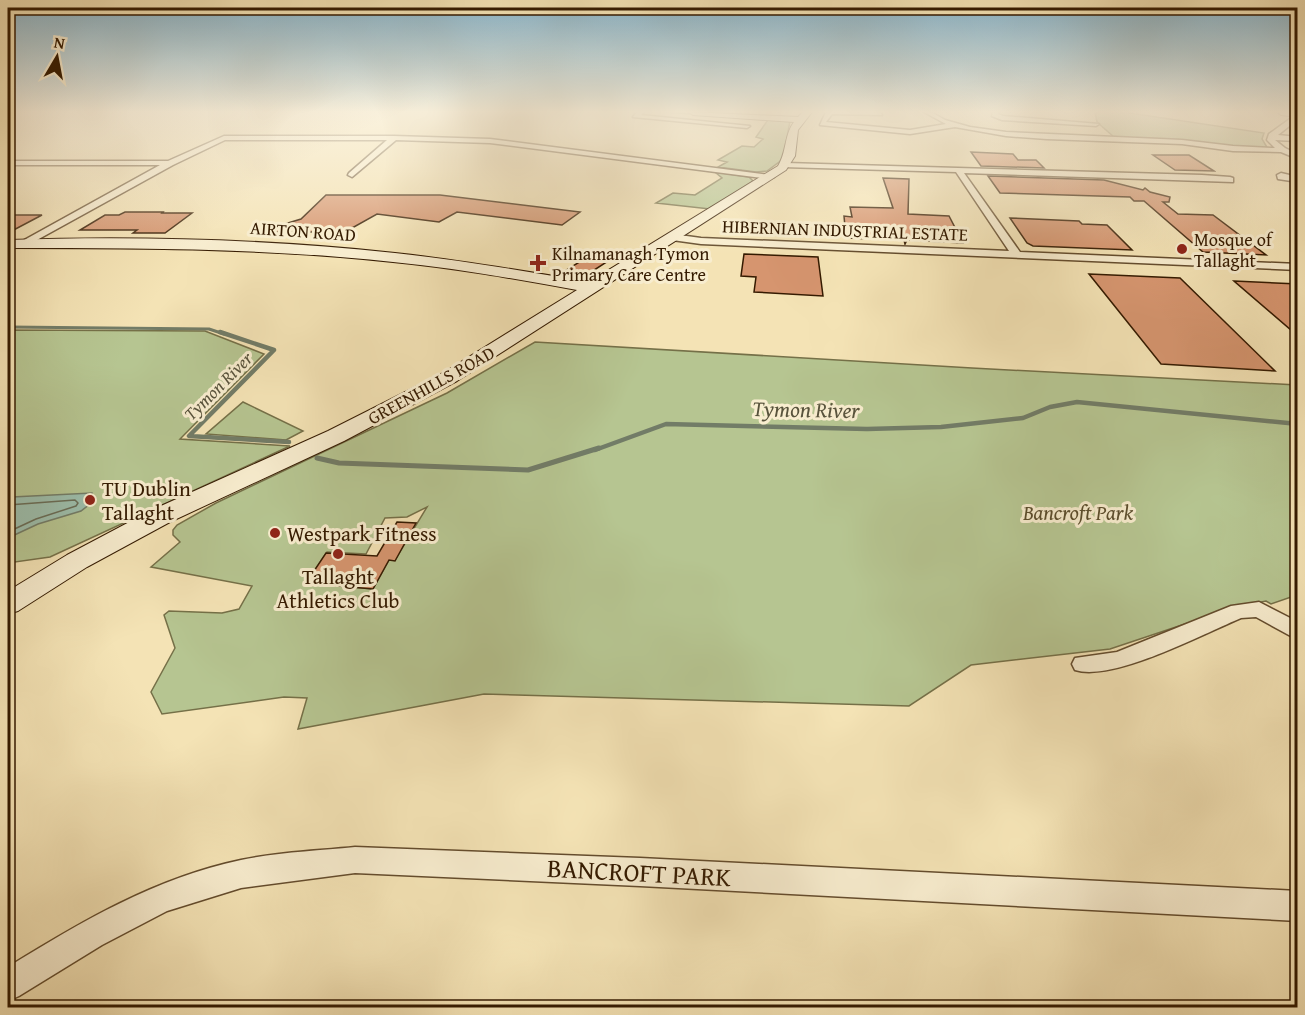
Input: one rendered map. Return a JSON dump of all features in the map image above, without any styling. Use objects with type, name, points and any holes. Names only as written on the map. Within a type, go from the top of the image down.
[{"type":"main road","points":[[786,165],[789,159]]},
{"type":"main road","name":"GREENHILLS ROAD","points":[[8,604],[77,561],[161,516],[403,403],[504,345],[786,165]]},
{"type":"main road","name":"AIRTON ROAD","points":[[15,244],[213,245],[336,252],[448,264],[594,288]]},
{"type":"street","points":[[15,244],[177,159]]},
{"type":"street","points":[[352,175],[370,159]]},
{"type":"street","points":[[633,159],[770,177]]},
{"type":"street","points":[[17,163],[170,163]]},
{"type":"street","points":[[786,165],[1202,177],[1230,180]]},
{"type":"street","name":"HIBERNIAN INDUSTRIAL ESTATE","points":[[958,170],[1016,254]]},
{"type":"street","points":[[1281,174],[1281,177],[1298,180]]},
{"type":"street","name":"HIBERNIAN INDUSTRIAL ESTATE","points":[[672,237],[701,241],[1298,267]]},
{"type":"street","points":[[1083,664],[1119,660],[1238,611],[1259,609],[1298,632]]},
{"type":"street","name":"BANCROFT PARK","points":[[8,986],[91,934],[161,898],[242,874],[355,860],[628,871],[1298,906]]},
{"type":"green space","points":[[783,159],[767,171],[756,172],[718,167],[727,162],[718,160]]},
{"type":"green space","points":[[715,172],[749,177],[753,181],[710,209],[656,203],[673,193],[695,195],[722,178]]},
{"type":"green space","name":"TU Dublin Tallaght","points":[[8,330],[205,331],[264,354],[180,439],[290,446],[50,557],[8,563]]},
{"type":"green space","name":"Bancroft Park","points":[[535,342],[1297,385],[1297,595],[1271,604],[1266,601],[1236,607],[1110,649],[971,665],[909,706],[484,694],[298,729],[307,698],[284,697],[162,714],[151,692],[175,648],[164,615],[169,611],[222,613],[239,609],[252,586],[151,567],[180,542],[173,535],[173,530],[177,525],[216,503],[447,393]],"holes":[[[427,507],[395,560],[389,560],[373,589],[306,583],[327,552],[366,554],[385,518],[407,517]]]},
{"type":"green space","points":[[243,402],[303,431],[286,440],[206,434]]},
{"type":"water","points":[[92,493],[94,501],[81,511],[38,524],[8,538],[8,500],[12,497]]},
{"type":"building","points":[[976,159],[1036,160],[1044,168],[981,166]]},
{"type":"building","points":[[1159,159],[1196,159],[1214,171],[1175,170]]},
{"type":"building","points":[[988,176],[1104,180],[1143,190],[1145,188],[1150,192],[1170,197],[1169,202],[1163,202],[1178,214],[1213,215],[1266,255],[1203,252],[1144,201],[1134,201],[1130,197],[1000,193]]},
{"type":"building","points":[[883,178],[909,179],[908,214],[949,216],[963,243],[907,240],[905,244],[904,240],[846,238],[844,216],[852,217],[850,207],[893,208]]},
{"type":"building","points":[[326,195],[440,195],[580,212],[562,225],[457,212],[439,222],[377,214],[345,232],[268,232],[268,229],[301,219]]},
{"type":"building","points":[[125,212],[192,213],[165,233],[133,233],[137,230],[80,230],[105,215],[119,215]]},
{"type":"building","points":[[8,215],[42,215],[8,233]]},
{"type":"building","points":[[1010,218],[1079,221],[1082,224],[1107,225],[1132,250],[1033,246],[1027,243]]},
{"type":"building","points":[[599,250],[619,254],[585,276],[563,272]]},
{"type":"building","points":[[744,254],[818,257],[823,296],[754,292],[756,277],[741,276]]},
{"type":"building","points":[[1089,274],[1180,278],[1275,371],[1161,364]]},
{"type":"building","points":[[1234,281],[1298,284],[1298,336]]},
{"type":"building","name":"Tallaght Athletics Club","points":[[397,522],[416,523],[395,561],[389,560],[373,589],[306,583],[326,553],[377,556]]},
{"type":"waterway","name":"Tymon River","points":[[8,327],[209,329],[224,334]]},
{"type":"waterway","name":"Tymon River","points":[[220,332],[274,350],[189,436],[289,442]]},
{"type":"waterway","name":"Tymon River","points":[[595,450],[666,424],[867,429],[941,427],[1023,418],[1050,407],[1077,402],[1298,424]]},
{"type":"waterway","name":"Tymon River","points":[[317,458],[339,463],[528,470],[599,448]]},
{"type":"place","name":"Mosque of Tallaght","points":[[1182,249]]},
{"type":"place","name":"Kilnamanagh Tymon Primary Care Centre","points":[[538,263]]},
{"type":"place","name":"TU Dublin Tallaght","points":[[90,500]]},
{"type":"place","name":"Westpark Fitness","points":[[275,533]]},
{"type":"place","name":"Tallaght Athletics Club","points":[[338,554]]}]
